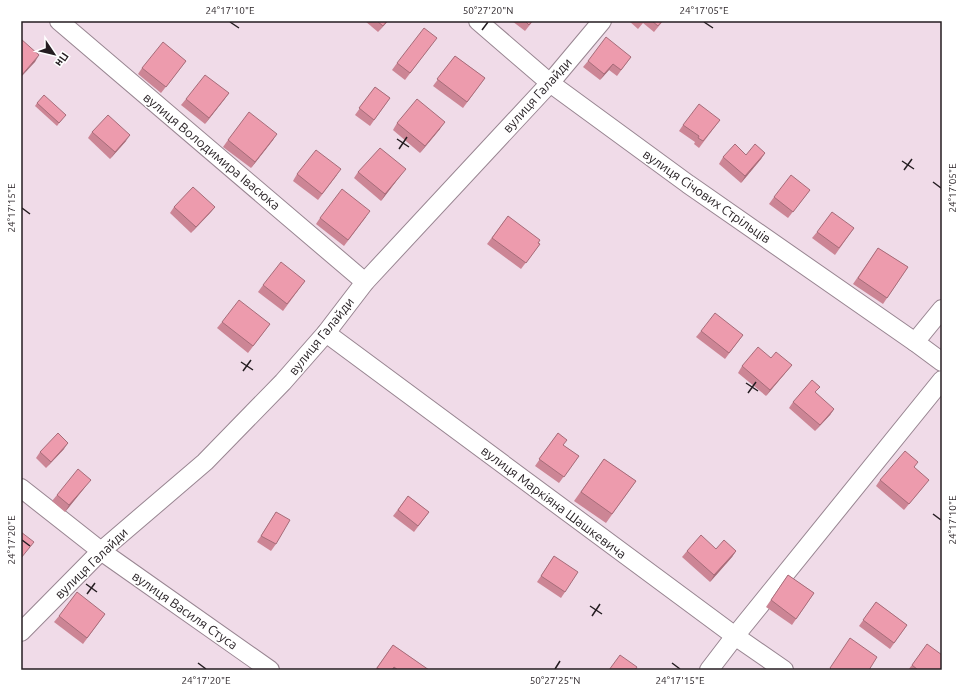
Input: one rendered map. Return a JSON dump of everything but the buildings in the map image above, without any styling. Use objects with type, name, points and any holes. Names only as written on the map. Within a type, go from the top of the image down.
[{"type":"street","name":"вулиця Володимира Івасюка","points":[[59,21],[365,282]]},
{"type":"street","name":"вулиця Січових Стрільців","points":[[478,21],[550,83],[688,184],[942,362]]},
{"type":"street","name":"вулиця Галайди","points":[[21,632],[101,551],[205,462],[283,382],[326,333],[365,282],[550,83],[602,21]]},
{"type":"street","points":[[915,342],[942,309]]},
{"type":"street","name":"вулиця Маркіяна Шашкевича","points":[[326,333],[735,636],[784,670]]},
{"type":"street","points":[[709,670],[942,380]]},
{"type":"street","name":"вулиця Василя Стуса","points":[[21,488],[101,551],[270,670]]}]
